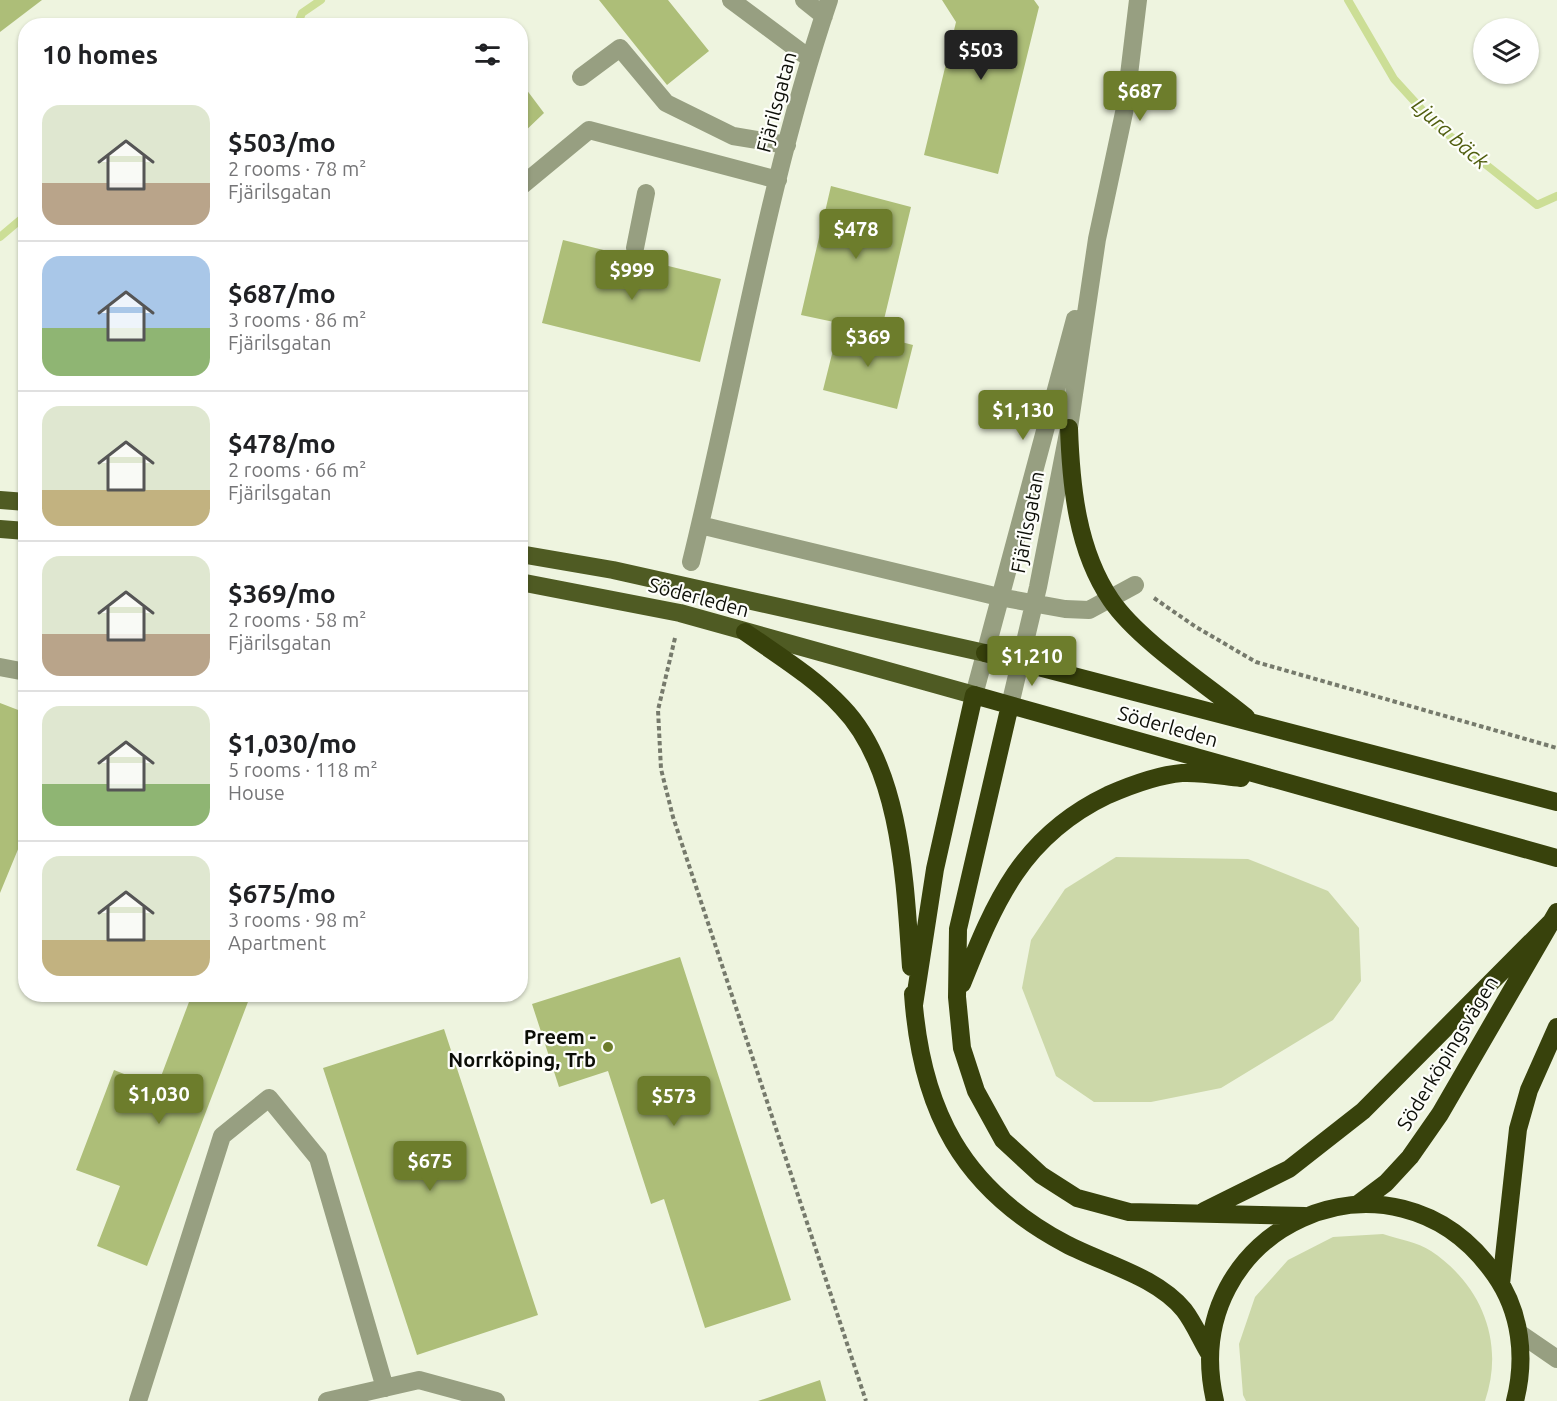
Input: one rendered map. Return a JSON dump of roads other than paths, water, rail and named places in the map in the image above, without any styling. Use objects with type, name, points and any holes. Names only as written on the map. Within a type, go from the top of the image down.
[{"type":"highway","points":[[1069,428],[1070,468],[1079,521],[1092,564],[1111,600],[1132,625],[1252,722]]},
{"type":"highway","points":[[745,633],[808,676],[844,708],[876,756],[902,850],[914,1005],[922,1065],[936,1111],[956,1147],[986,1187],[1017,1215],[1066,1244],[1167,1294],[1184,1311],[1209,1353]]},
{"type":"highway","name":"Söderleden","points":[[985,653],[1020,660],[1557,802]]},
{"type":"highway","points":[[914,1005],[935,869],[974,695]]},
{"type":"highway","name":"Söderleden","points":[[974,695],[1557,858]]},
{"type":"highway","points":[[1010,705],[958,929],[957,997],[962,1048],[976,1091],[1003,1140],[1041,1175],[1077,1198],[1129,1212],[1305,1216]]},
{"type":"highway","points":[[957,997],[983,930],[1010,878],[1047,835],[1084,806],[1133,784],[1182,773],[1281,781]]},
{"type":"highway","points":[[1199,1213],[1250,1191],[1289,1169],[1364,1112],[1553,917]]},
{"type":"highway","name":"Söderköpingsvägen","points":[[1358,1204],[1386,1183],[1410,1157],[1440,1114],[1553,917]]},
{"type":"highway","points":[[1501,1284],[1518,1129],[1529,1090],[1557,1027]]},
{"type":"highway","points":[[1215,1401],[1210,1382],[1209,1353],[1219,1304],[1240,1267],[1262,1242],[1283,1227],[1305,1216],[1331,1208],[1358,1204],[1392,1206],[1425,1216],[1455,1233],[1481,1255],[1501,1284],[1512,1308],[1519,1334],[1521,1359],[1515,1401]]},
{"type":"main road","points":[[0,500],[18,501]]},
{"type":"main road","points":[[0,529],[18,530]]},
{"type":"main road","name":"Söderleden","points":[[528,555],[613,570],[985,653]]},
{"type":"main road","name":"Söderleden","points":[[528,584],[680,613],[745,633],[974,695]]},
{"type":"street","points":[[731,0],[809,58]]},
{"type":"street","points":[[804,0],[826,8]]},
{"type":"street","name":"Fjärilsgatan","points":[[974,695],[1097,239],[1125,108],[1138,0]]},
{"type":"street","name":"Fjärilsgatan","points":[[691,562],[769,216],[809,58],[826,8]]},
{"type":"street","points":[[581,77],[620,48],[666,103],[733,136],[787,145]]},
{"type":"street","points":[[528,181],[589,130],[778,180]]},
{"type":"street","points":[[635,248],[646,193]]},
{"type":"street","name":"Fjärilsgatan","points":[[1010,705],[1069,428],[1097,239]]},
{"type":"street","points":[[700,525],[999,597],[1065,609],[1089,610],[1135,585]]},
{"type":"street","points":[[0,667],[18,670]]},
{"type":"street","points":[[138,1401],[222,1136],[268,1098],[318,1158],[385,1388]]},
{"type":"street","points":[[1519,1334],[1557,1359]]},
{"type":"street","points":[[327,1401],[419,1380],[496,1401]]},
{"type":"waterway","name":"Ljura bäck","points":[[300,18],[302,13],[321,0]]},
{"type":"waterway","name":"Ljura bäck","points":[[1348,0],[1394,79],[1436,125],[1537,205],[1557,196]]},
{"type":"waterway","name":"Ljura bäck","points":[[0,237],[18,222]]},
{"type":"place","name":"Preem - Norrköping, Trb","points":[[608,1047]]}]
